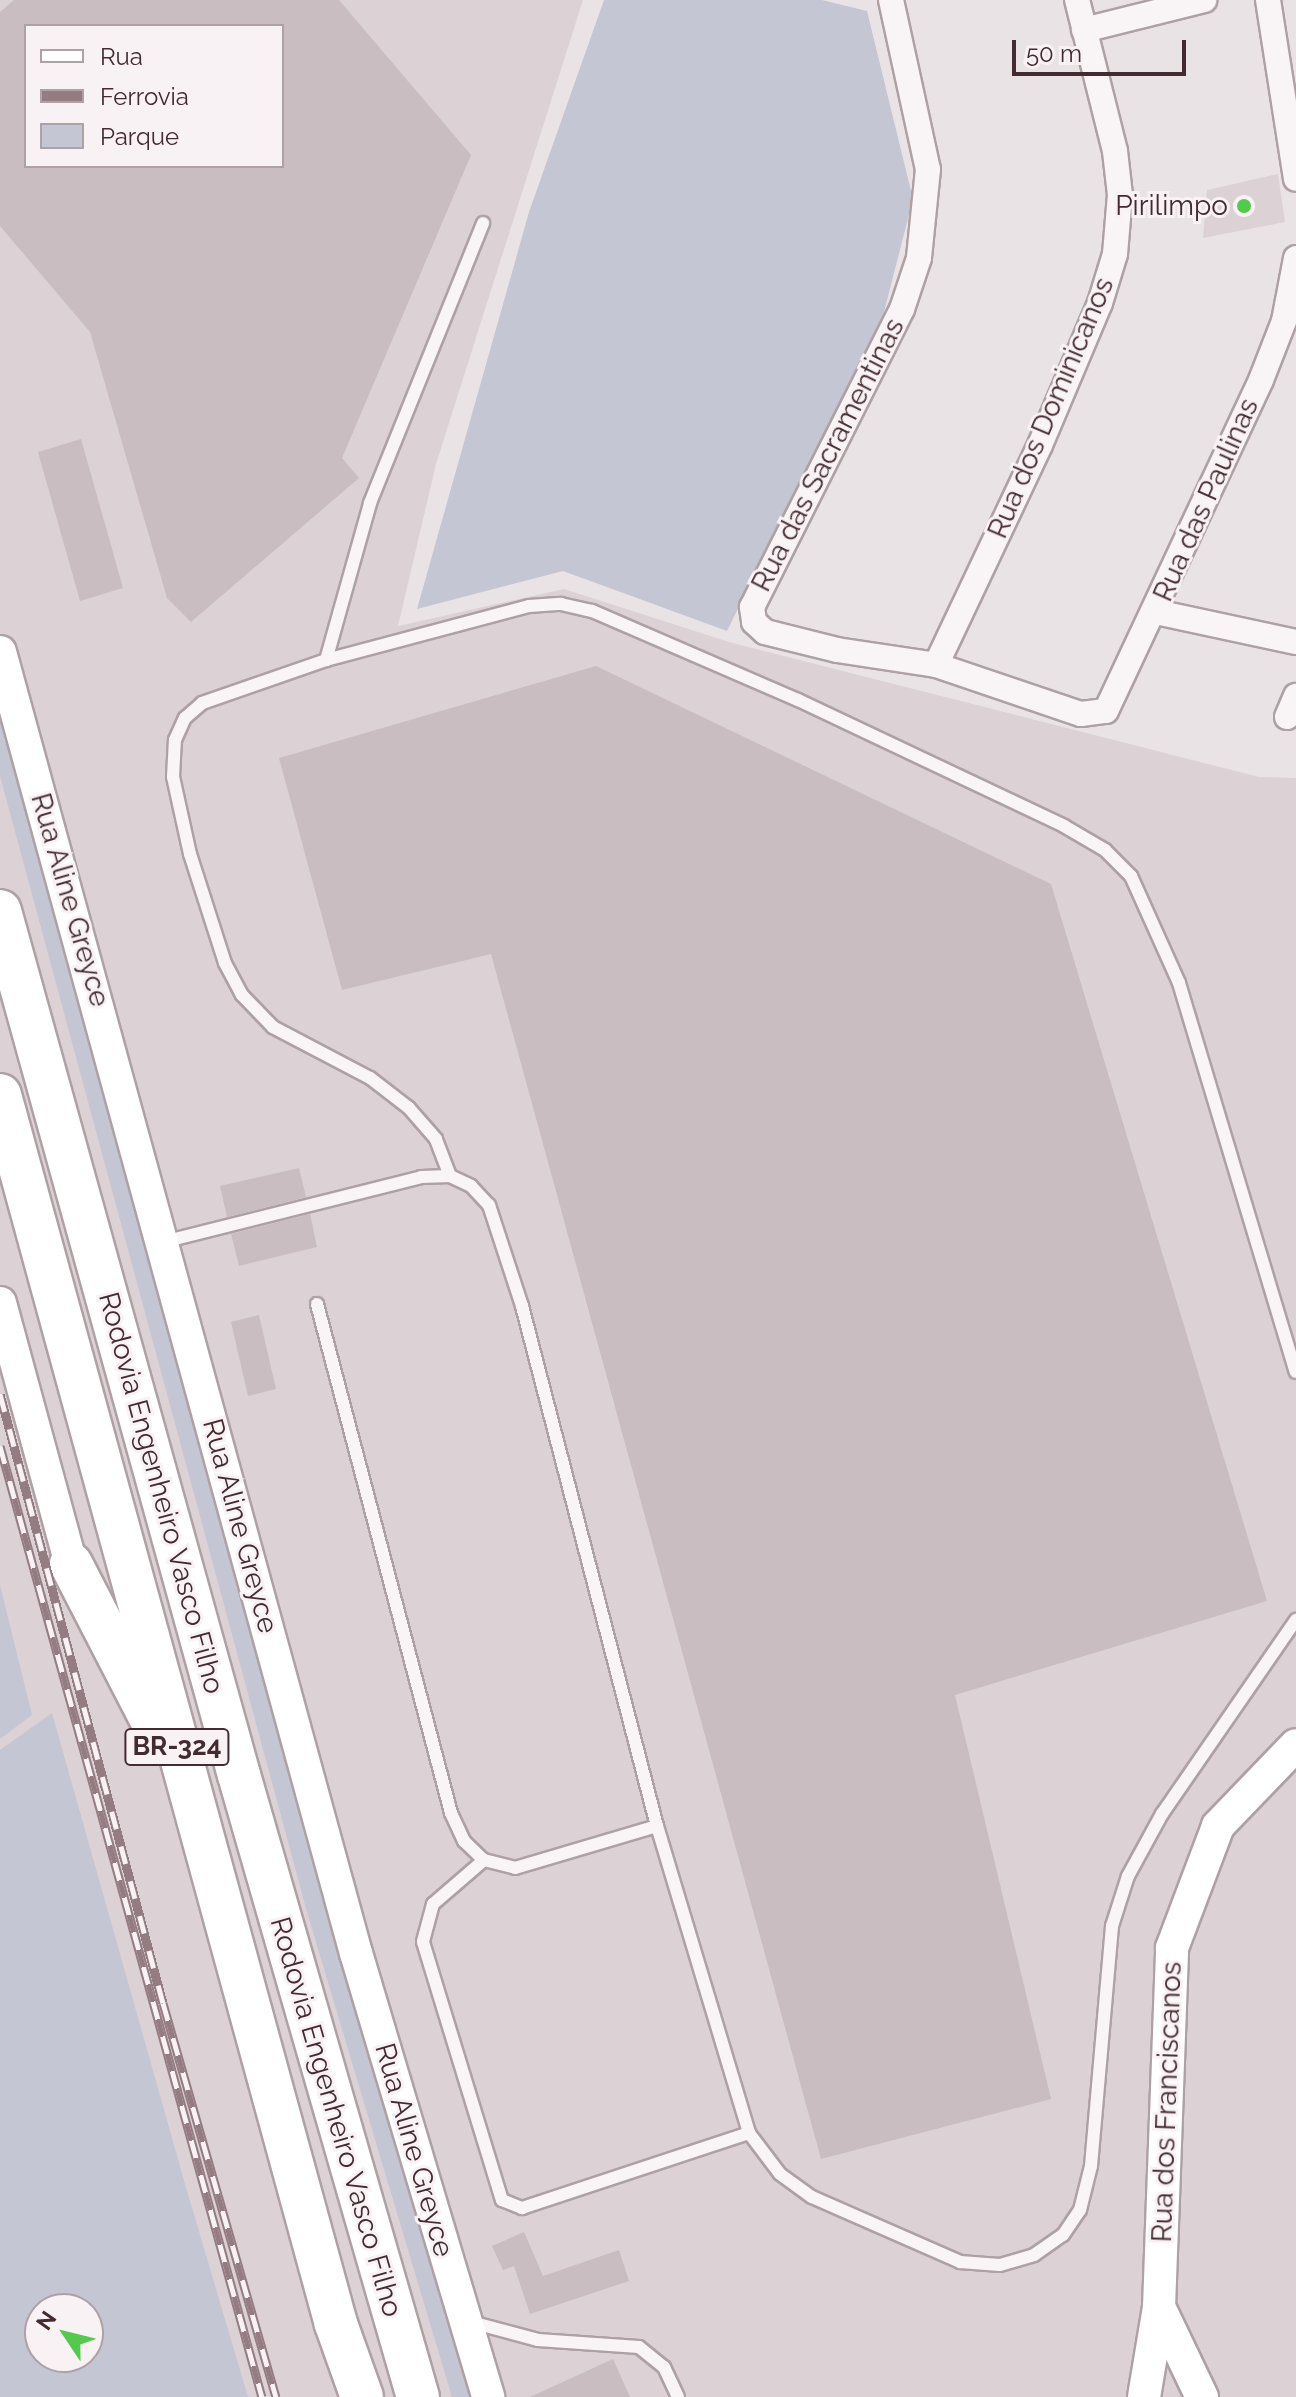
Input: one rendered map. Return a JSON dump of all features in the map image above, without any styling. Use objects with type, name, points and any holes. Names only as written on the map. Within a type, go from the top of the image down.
[{"type":"highway","name":"Rodovia Engenheiro Vasco Filho","points":[[0,911],[243,1790],[418,2397]]},
{"type":"highway","name":"Rodovia Engenheiro Vasco Filho","points":[[0,1095],[336,2324],[362,2397]]},
{"type":"highway","points":[[71,1564],[196,1820]]},
{"type":"main road","name":"Rua Aline Greyce","points":[[0,652],[356,1953],[488,2397]]},
{"type":"main road","points":[[0,1303],[71,1564]]},
{"type":"main road","name":"Rua dos Franciscanos","points":[[1144,2397],[1159,2307],[1172,1948],[1218,1826],[1296,1745]]},
{"type":"main road","name":"Rua dos Franciscanos","points":[[1159,2307],[1202,2397]]},
{"type":"street","name":"Rua das Sacramentinas","points":[[891,0],[928,169],[919,258],[902,309],[815,473],[751,613],[765,632],[837,650],[936,665],[1081,714]]},
{"type":"street","name":"Rua dos Dominicanos","points":[[936,665],[1040,445],[1115,254],[1120,195],[1115,151],[1077,0]]},
{"type":"street","points":[[1084,30],[1204,0]]},
{"type":"street","points":[[1268,0],[1296,179]]},
{"type":"street","name":"Rua das Paulinas","points":[[1081,714],[1106,711],[1156,612],[1261,380],[1284,321],[1296,258]]},
{"type":"street","points":[[1156,612],[1296,642]]},
{"type":"lane","points":[[326,660],[370,503],[483,223]]},
{"type":"lane","points":[[450,1176],[436,1139],[409,1108],[370,1078],[273,1027],[242,995],[225,963],[190,854],[173,777],[175,740],[185,718],[202,703],[326,660],[529,606],[576,608],[798,700],[1105,850],[1131,876],[1179,983],[1296,1372]]},
{"type":"lane","points":[[163,1242],[421,1177],[450,1176],[471,1186],[489,1205],[517,1291],[657,1826],[749,2133],[780,2174],[812,2197],[960,2262],[1000,2265],[1034,2255],[1063,2235],[1080,2210],[1091,2166],[1112,1926],[1128,1876],[1162,1814],[1296,1620]]},
{"type":"lane","points":[[317,1304],[451,1813],[464,1841],[484,1860],[515,1868],[657,1826]]},
{"type":"lane","points":[[484,1860],[433,1904],[423,1942],[502,2200],[522,2208],[749,2133]]},
{"type":"lane","points":[[464,2320],[538,2340],[639,2347],[664,2367],[678,2397]]},
{"type":"shaded area","points":[[0,0],[583,0],[436,464],[398,626],[564,589],[729,642],[1259,777],[1296,778],[1296,2397],[0,2397]]},
{"type":"shaded area","name":"Pirilimpo","points":[[1278,174],[1285,222],[1203,238],[1207,190]]},
{"type":"green space","points":[[604,0],[822,0],[867,11],[913,199],[884,312],[727,631],[563,571],[417,609],[529,212]]},
{"type":"green space","points":[[0,706],[389,2127],[476,2397],[452,2397],[307,1912],[0,776]]},
{"type":"green space","points":[[0,1585],[32,1715],[0,1739]]},
{"type":"green space","points":[[52,1713],[248,2397],[0,2397],[0,1750]]},
{"type":"building","points":[[14,0],[339,0],[471,155],[342,458],[359,478],[191,622],[167,598],[90,332],[0,226],[0,12]]},
{"type":"building","points":[[81,439],[123,588],[80,601],[38,452]]},
{"type":"building","points":[[596,666],[1051,884],[1267,1601],[955,1695],[1051,2099],[821,2159],[491,954],[342,990],[279,758]]},
{"type":"building","points":[[299,1168],[306,1197],[227,1217],[220,1186]]},
{"type":"building","points":[[310,1214],[317,1247],[239,1266],[231,1234]]},
{"type":"building","points":[[259,1315],[276,1389],[248,1396],[231,1322]]},
{"type":"building","points":[[524,2232],[543,2276],[619,2250],[629,2281],[530,2314],[514,2266],[503,2270],[492,2246]]},
{"type":"building","points":[[613,2359],[630,2397],[530,2397]]},
{"type":"railway","points":[[0,1394],[163,2003],[276,2397]]},
{"type":"railway","points":[[0,1446],[262,2397]]},
{"type":"place","name":"Pirilimpo","points":[[1244,206]]}]
